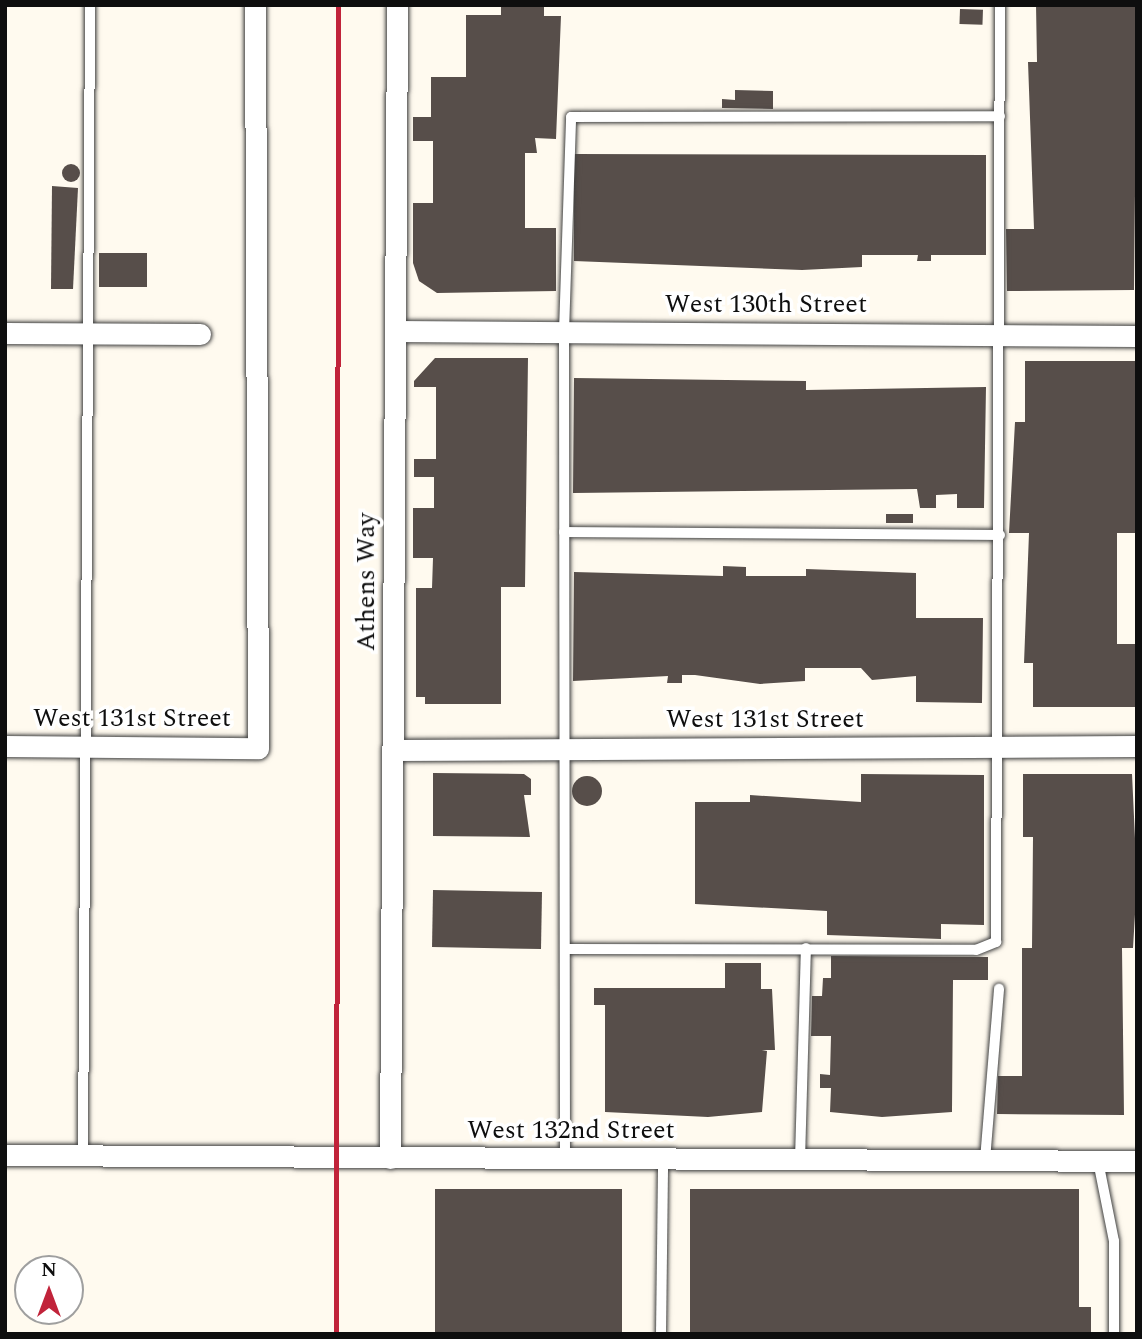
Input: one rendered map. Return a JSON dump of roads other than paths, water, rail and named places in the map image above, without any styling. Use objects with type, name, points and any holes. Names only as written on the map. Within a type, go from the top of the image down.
[{"type":"street","name":"West 131st Street","points":[[5,746],[258,748],[255,5]]},
{"type":"street","name":"Athens Way","points":[[390,1158],[397,5]]},
{"type":"street","name":"West 130th Street","points":[[395,331],[1137,336]]},
{"type":"street","points":[[5,333],[200,334]]},
{"type":"street","name":"West 131st Street","points":[[394,750],[1137,746]]},
{"type":"street","name":"West 132nd Street","points":[[5,1155],[1137,1161]]},
{"type":"lane","points":[[83,1156],[90,5]]},
{"type":"lane","points":[[565,949],[992,947],[1000,746],[1000,5]]},
{"type":"lane","points":[[565,1158],[564,332],[571,117],[1000,116]]},
{"type":"lane","points":[[564,532],[1000,535]]},
{"type":"lane","points":[[800,1160],[806,947]]},
{"type":"lane","points":[[985,1160],[999,989]]},
{"type":"lane","points":[[661,1334],[663,1159]]},
{"type":"lane","points":[[1098,1161],[1114,1241],[1114,1334]]},
{"type":"railway","points":[[336,1334],[338,5]]}]
